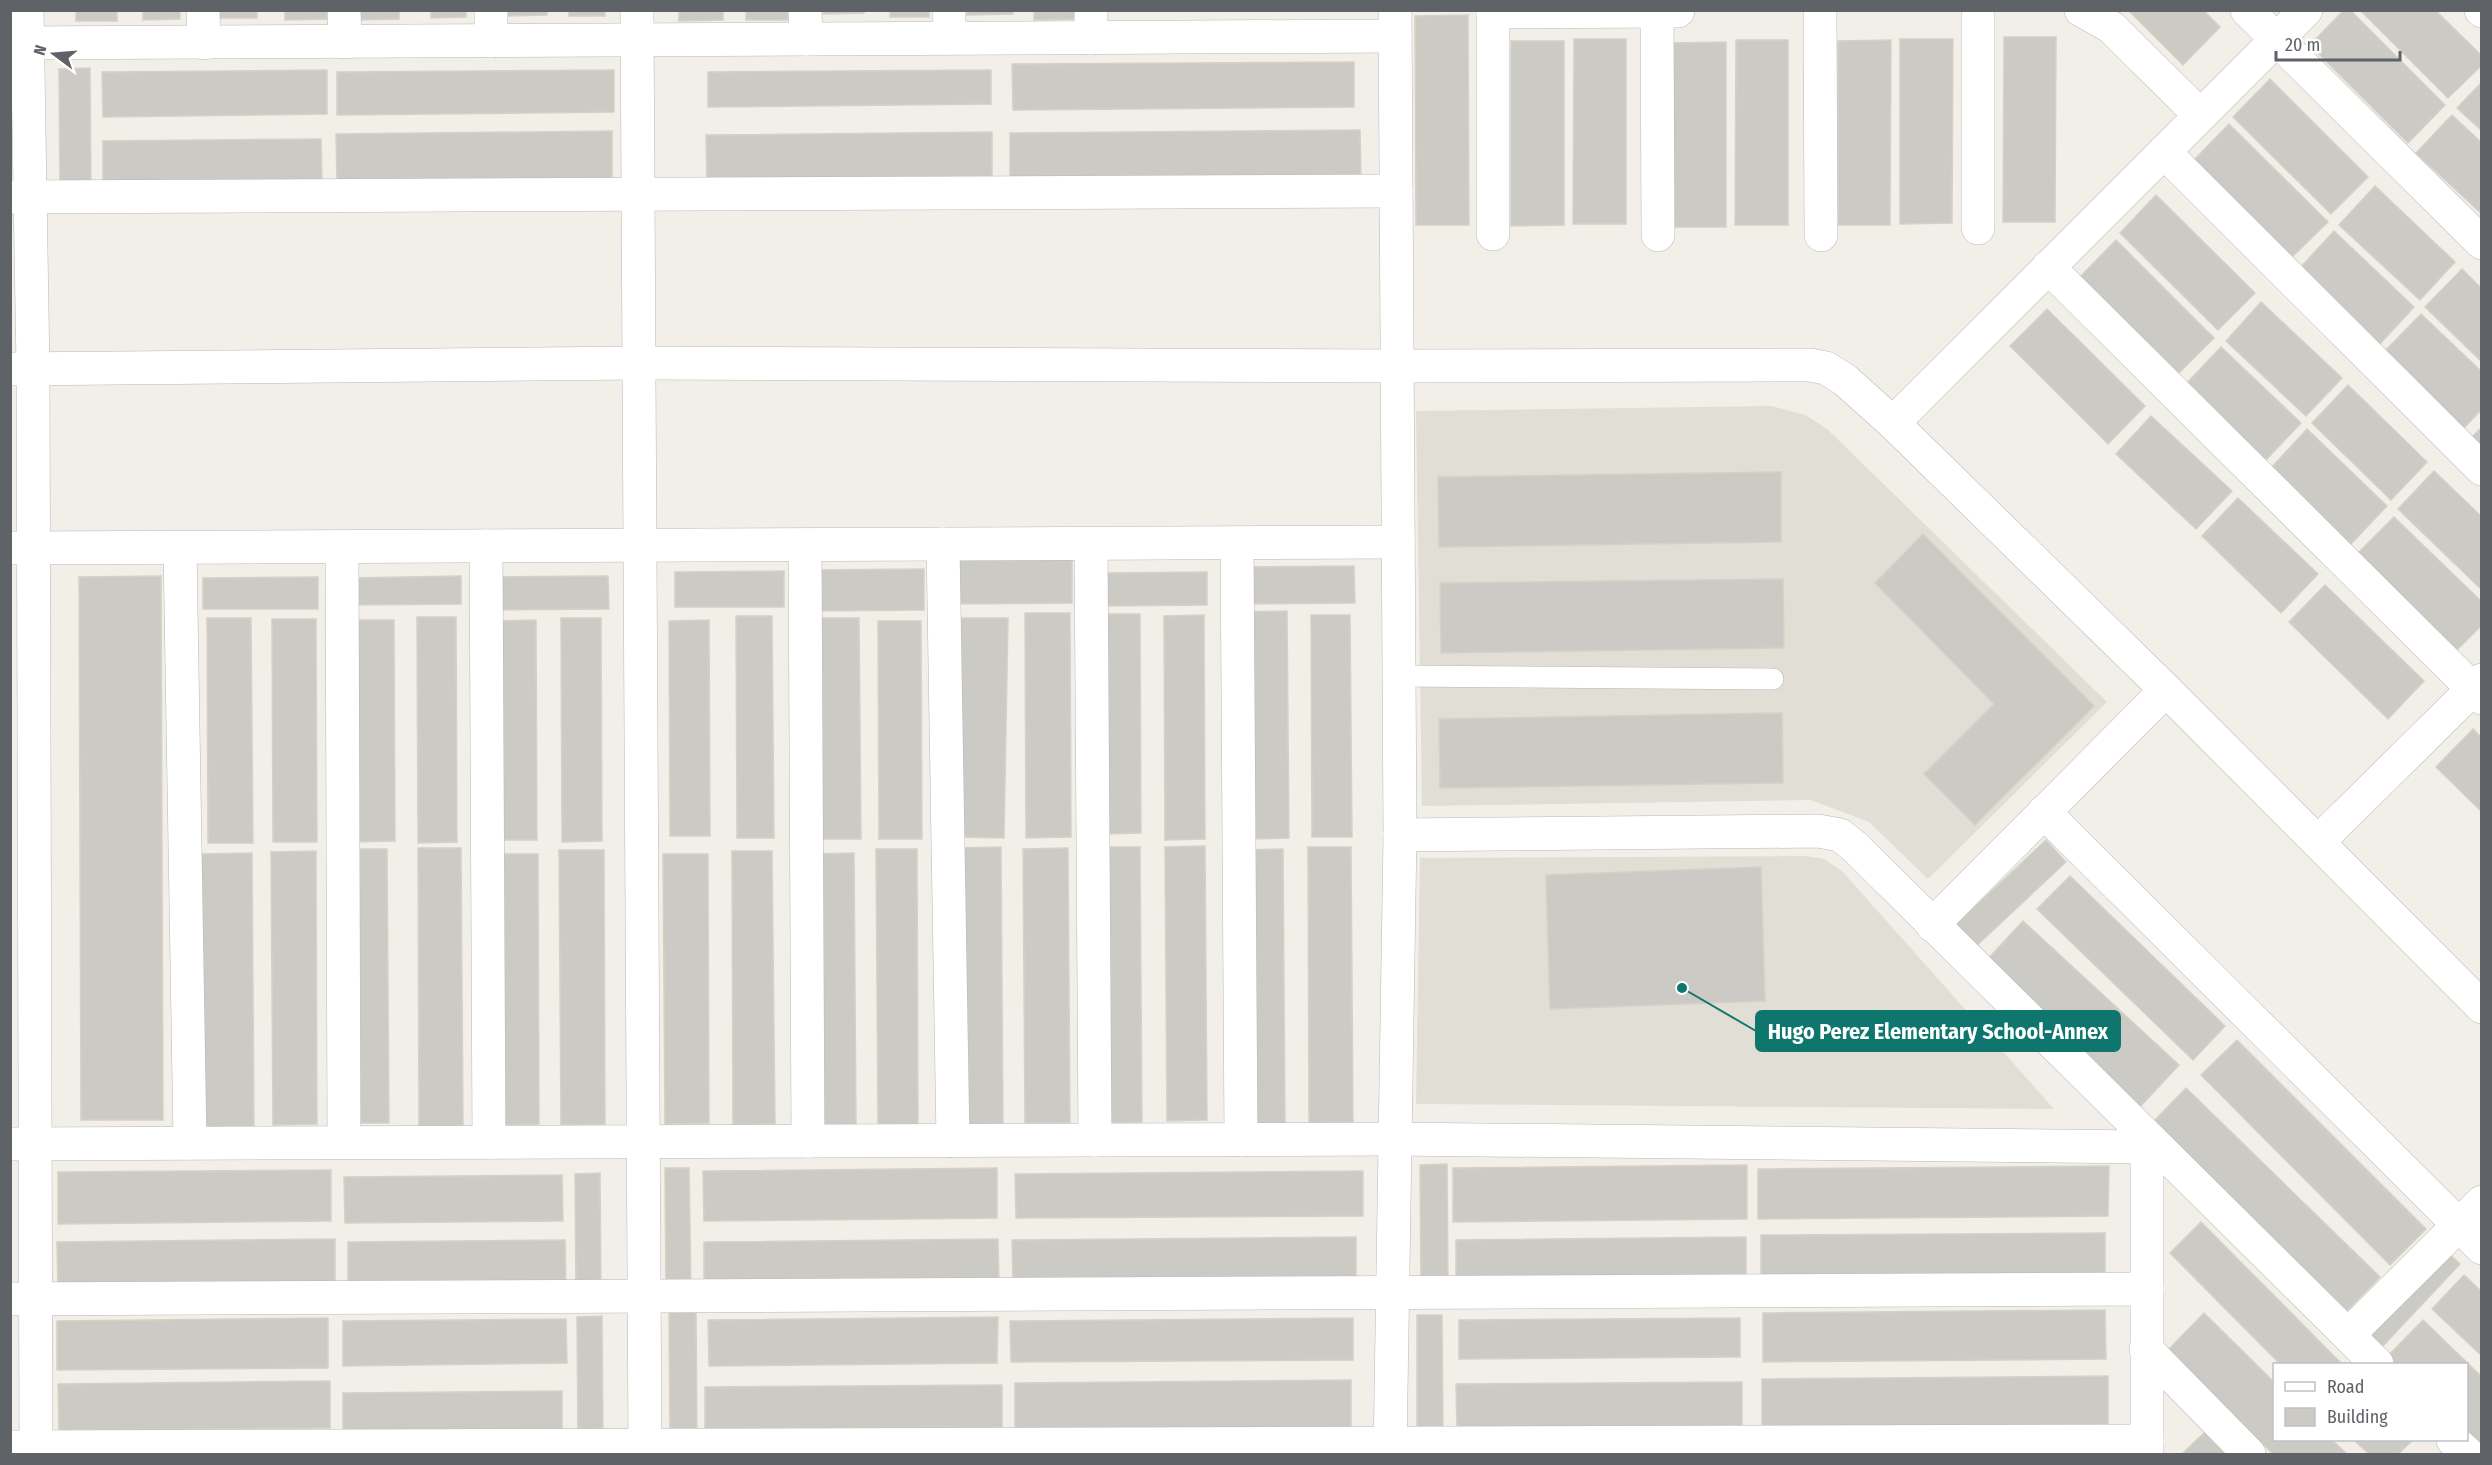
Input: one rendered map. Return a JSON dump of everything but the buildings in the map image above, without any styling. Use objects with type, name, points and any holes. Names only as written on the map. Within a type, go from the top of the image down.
[{"type":"street","points":[[27,10],[19,43],[22,369],[23,1299],[27,1450],[2147,1448],[2147,1142]]},
{"type":"street","points":[[203,10],[204,43]]},
{"type":"street","points":[[1493,234],[1493,11],[1680,10]]},
{"type":"street","points":[[1820,10],[1821,235]]},
{"type":"street","points":[[1977,10],[1978,228]]},
{"type":"street","points":[[2081,10],[2111,27],[2200,115]]},
{"type":"street","points":[[2247,10],[2481,243]]},
{"type":"street","points":[[1893,423],[2306,10]]},
{"type":"street","points":[[1657,11],[1658,235]]},
{"type":"street","points":[[19,43],[204,43],[345,26],[1395,23],[1400,835],[1390,1449]]},
{"type":"street","points":[[637,25],[645,1450]]},
{"type":"street","points":[[2164,152],[2481,469]]},
{"type":"street","points":[[20,197],[1396,190]]},
{"type":"street","points":[[2048,267],[2479,689],[2318,842]]},
{"type":"street","points":[[22,369],[639,363],[1397,366],[1810,364],[1826,368],[1845,380],[1893,423],[2166,690],[2481,1007]]},
{"type":"street","points":[[22,548],[1398,542]]},
{"type":"street","points":[[1238,543],[1241,1140]]},
{"type":"street","points":[[943,544],[953,1141]]},
{"type":"street","points":[[1091,544],[1095,1140]]},
{"type":"street","points":[[805,545],[808,1141]]},
{"type":"street","points":[[486,546],[489,1142]]},
{"type":"street","points":[[342,547],[344,1143]]},
{"type":"street","points":[[180,548],[190,1143]]},
{"type":"street","points":[[1932,925],[2166,690]]},
{"type":"street","points":[[2044,812],[2481,1248]]},
{"type":"street","points":[[1400,835],[1818,831],[1840,835],[2147,1142],[2376,1363]]},
{"type":"street","points":[[23,1144],[1395,1139],[2147,1142]]},
{"type":"street","points":[[2348,1335],[2481,1202]]},
{"type":"street","points":[[23,1299],[2147,1289]]},
{"type":"street","points":[[2146,1349],[2248,1455]]},
{"type":"street","points":[[2454,1441],[2468,1455]]},
{"type":"lane","points":[[1399,676],[1773,679]]},
{"type":"shaded area","points":[[1772,406],[1805,415],[1826,428],[2107,702],[1928,879],[1869,822],[1811,800],[1422,806],[1416,411]]},
{"type":"shaded area","points":[[1805,856],[1824,859],[1842,871],[2054,1109],[1416,1104],[1420,858]]},
{"type":"place","name":"Hugo Perez Elementary School-Annex","points":[[1682,988]]}]
